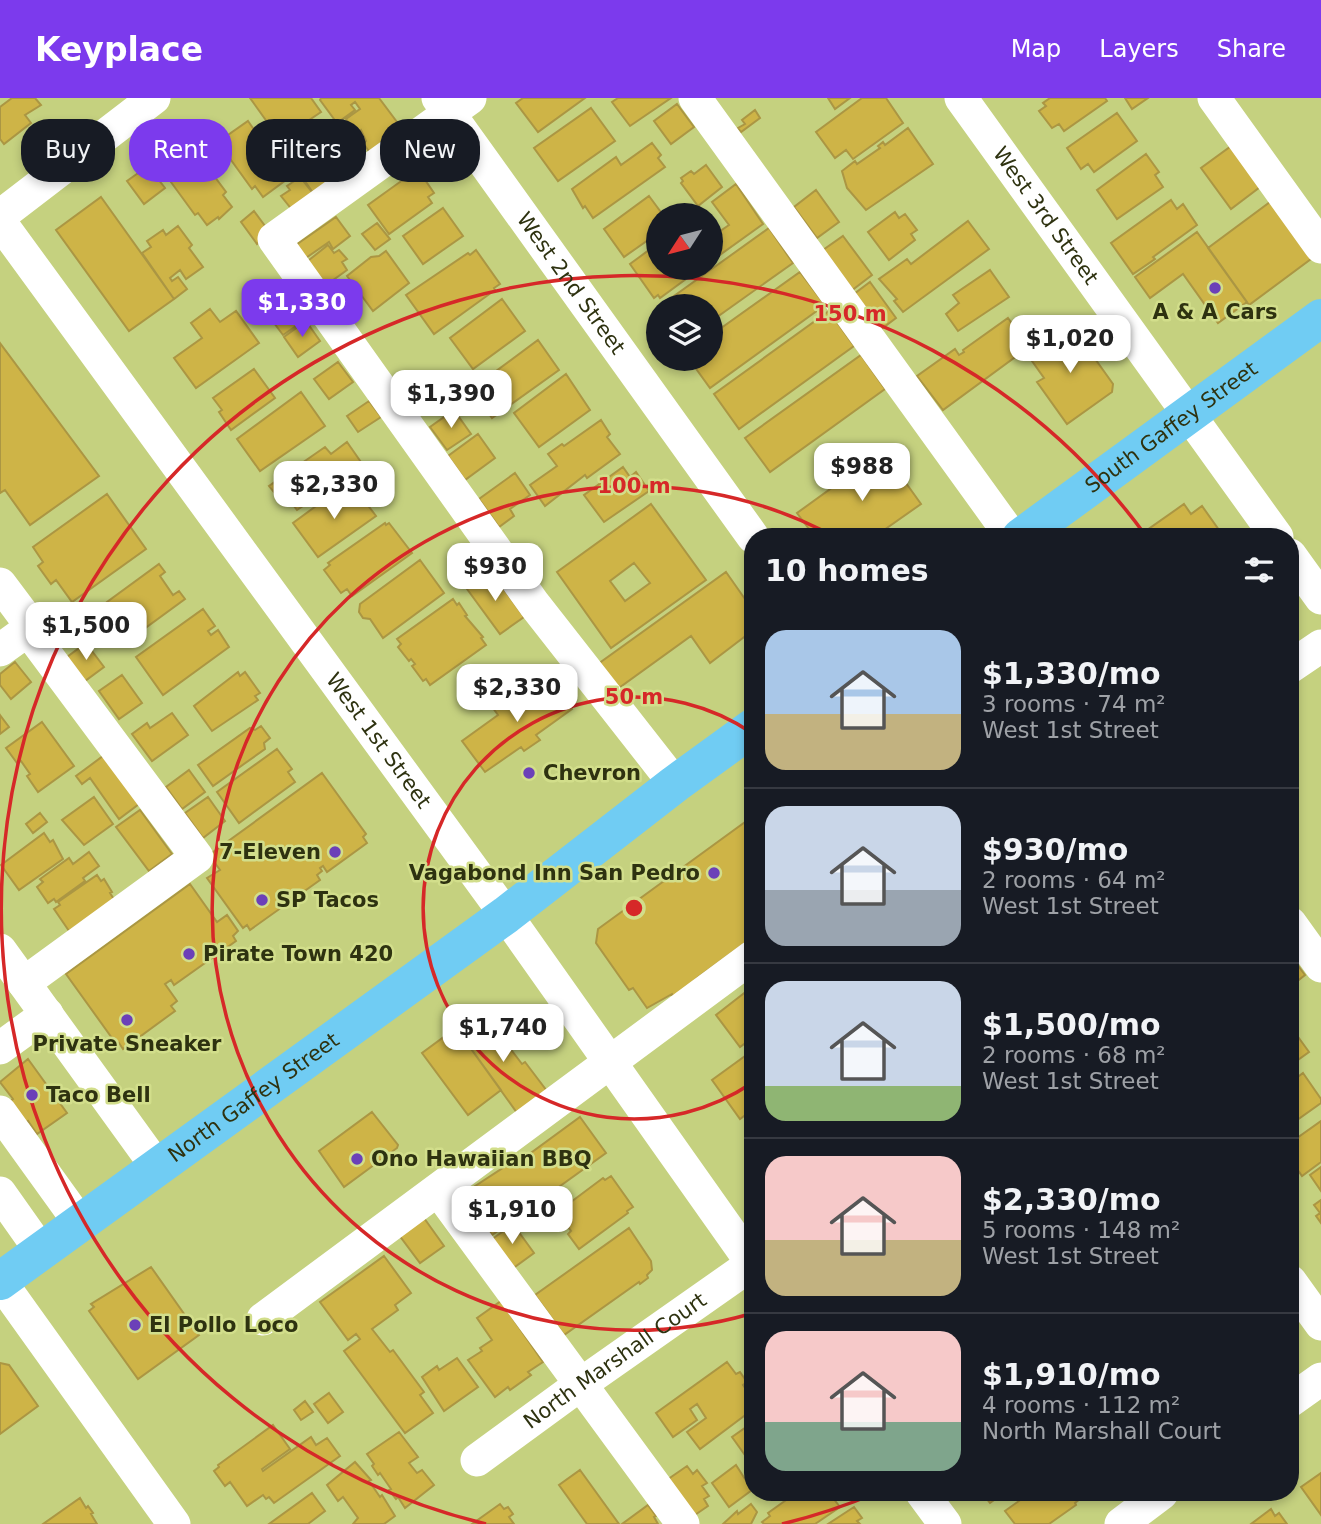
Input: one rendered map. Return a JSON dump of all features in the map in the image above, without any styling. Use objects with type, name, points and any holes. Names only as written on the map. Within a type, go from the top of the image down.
[{"type":"main road","name":"South Gaffey Street","points":[[1033,528],[1321,318]]},
{"type":"main road","points":[[506,915],[675,783],[744,735]]},
{"type":"main road","name":"North Gaffey Street","points":[[0,1281],[506,915]]},
{"type":"street","points":[[0,216],[154,98]]},
{"type":"street","points":[[695,98],[1006,528]]},
{"type":"street","name":"West 3rd Street","points":[[961,98],[1270,528]]},
{"type":"street","points":[[1214,98],[1321,247]]},
{"type":"street","points":[[452,103],[274,239],[534,604],[675,783]]},
{"type":"street","name":"West 2nd Street","points":[[452,103],[746,528]]},
{"type":"street","name":"West 1st Street","points":[[0,222],[506,915],[744,1253]]},
{"type":"street","points":[[1299,567],[1321,598]]},
{"type":"street","points":[[0,584],[24,616],[28,630],[197,857],[24,984]]},
{"type":"street","points":[[0,650],[28,630]]},
{"type":"street","points":[[1299,661],[1321,646]]},
{"type":"street","points":[[1299,935],[1321,966]]},
{"type":"street","points":[[0,950],[156,1167]]},
{"type":"street","points":[[263,1320],[744,963]]},
{"type":"street","points":[[0,1048],[47,1014]]},
{"type":"street","points":[[0,1112],[80,1223]]},
{"type":"street","points":[[439,1191],[683,1524]]},
{"type":"street","points":[[0,1194],[41,1251]]},
{"type":"street","name":"North Marshall Court","points":[[477,1460],[744,1270]]},
{"type":"street","points":[[0,1281],[174,1524]]},
{"type":"street","points":[[1299,1293],[1321,1324]]},
{"type":"street","points":[[1299,1395],[1321,1379]]},
{"type":"street","points":[[928,1501],[945,1524]]},
{"type":"street","points":[[1121,1524],[1151,1501]]},
{"type":"building","points":[[12,98],[35,98],[41,105],[25,115],[28,119],[21,119],[21,131],[4,144],[0,139],[0,107]]},
{"type":"building","points":[[250,98],[311,98],[321,112],[311,119],[265,119]]},
{"type":"building","points":[[379,98],[395,119],[380,119],[380,147],[371,154],[366,147],[366,119],[346,119],[360,109],[355,102],[351,105],[355,110],[343,119],[334,119],[320,100]]},
{"type":"building","points":[[523,98],[585,98],[538,132],[516,103]]},
{"type":"building","points":[[618,98],[671,98],[630,126],[612,102]]},
{"type":"building","points":[[828,98],[850,98],[835,109]]},
{"type":"building","points":[[862,98],[886,98],[903,123],[853,159],[846,150],[835,158],[816,132]]},
{"type":"building","points":[[1050,98],[1105,98],[1107,101],[1064,131],[1059,124],[1052,128],[1039,111],[1046,106],[1043,103]]},
{"type":"building","points":[[1125,98],[1148,98],[1132,109]]},
{"type":"building","points":[[677,104],[694,127],[671,144],[654,121]]},
{"type":"building","points":[[591,108],[615,141],[558,181],[534,148]]},
{"type":"building","points":[[755,110],[760,118],[741,132],[738,128],[745,124],[742,120]]},
{"type":"building","points":[[1117,113],[1137,141],[1094,172],[1088,164],[1081,169],[1067,148]]},
{"type":"building","points":[[246,122],[246,181],[232,161],[232,132]]},
{"type":"building","points":[[908,128],[933,164],[866,210],[847,188],[842,171],[855,161],[857,164],[880,148],[878,146],[883,142],[885,145]]},
{"type":"building","points":[[652,143],[661,155],[658,158],[665,167],[593,218],[585,206],[583,208],[572,189],[616,157],[621,165]]},
{"type":"building","points":[[1234,144],[1264,184],[1231,209],[1201,168]]},
{"type":"building","points":[[1146,154],[1159,172],[1155,175],[1163,187],[1117,219],[1097,190]]},
{"type":"building","points":[[706,165],[722,187],[702,203],[696,203],[681,183],[681,178],[691,171],[694,174]]},
{"type":"building","points":[[127,181],[160,182],[165,188],[144,204]]},
{"type":"building","points":[[171,182],[219,182],[226,192],[223,195],[232,207],[219,219],[218,217],[207,225],[198,213],[195,215]]},
{"type":"building","points":[[247,182],[283,182],[263,197],[255,186],[252,189]]},
{"type":"building","points":[[293,182],[304,182],[315,196],[293,211],[281,196],[290,190],[287,186]]},
{"type":"building","points":[[306,182],[337,182],[316,197]]},
{"type":"building","points":[[400,182],[426,182],[434,193],[428,197],[432,203],[389,234],[368,205]]},
{"type":"building","points":[[736,184],[763,224],[723,253],[723,229],[729,225],[723,217],[723,203],[712,202]]},
{"type":"building","points":[[816,190],[839,222],[817,238],[794,207]]},
{"type":"building","points":[[649,196],[654,203],[646,203],[646,241],[624,257],[604,229]]},
{"type":"building","points":[[101,197],[174,299],[129,331],[56,230]]},
{"type":"building","points":[[1274,199],[1315,256],[1249,305],[1208,248]]},
{"type":"building","points":[[1171,200],[1177,209],[1183,204],[1197,225],[1133,274],[1111,243]]},
{"type":"building","points":[[443,208],[463,236],[423,264],[403,236]]},
{"type":"building","points":[[254,211],[271,234],[257,244],[241,222]]},
{"type":"building","points":[[895,212],[899,218],[905,214],[917,230],[911,234],[915,240],[889,260],[868,232]]},
{"type":"building","points":[[336,217],[350,236],[333,249],[329,242],[303,260],[293,247]]},
{"type":"building","points":[[968,221],[989,249],[903,312],[894,301],[897,299],[879,279],[907,259],[911,264]]},
{"type":"building","points":[[377,223],[390,239],[375,250],[362,234]]},
{"type":"building","points":[[178,226],[203,267],[186,279],[180,270],[170,278],[172,281],[178,277],[187,289],[174,299],[142,253],[151,247],[147,241],[163,230],[166,235]]},
{"type":"building","points":[[769,228],[793,263],[723,313],[723,294],[677,294],[696,280],[723,280],[723,261]]},
{"type":"building","name":"A & A Cars","points":[[1197,232],[1247,302],[1218,323],[1183,274],[1150,298],[1135,277]]},
{"type":"building","points":[[843,236],[872,275],[851,291],[823,250]]},
{"type":"building","points":[[328,245],[334,253],[339,250],[347,259],[342,262],[347,270],[322,288],[304,264]]},
{"type":"building","points":[[476,250],[500,284],[434,334],[406,295]]},
{"type":"building","points":[[386,251],[409,283],[373,311],[347,276],[371,257]]},
{"type":"building","points":[[646,252],[646,280],[685,280],[665,294],[651,294],[630,264]]},
{"type":"building","points":[[990,270],[1009,297],[958,331],[946,314],[959,303],[953,295]]},
{"type":"building","points":[[800,272],[825,305],[710,388],[698,371],[723,371],[723,327]]},
{"type":"building","points":[[870,282],[896,318],[880,330],[854,294]]},
{"type":"building","points":[[291,298],[306,319],[283,335],[268,315]]},
{"type":"building","points":[[502,299],[525,331],[473,369],[450,338]]},
{"type":"building","points":[[210,309],[220,322],[236,311],[259,343],[196,388],[174,358],[202,338],[191,323]]},
{"type":"building","points":[[829,311],[854,346],[739,429],[714,394]]},
{"type":"building","points":[[1008,318],[1029,347],[943,410],[917,376],[955,349],[959,355],[964,352],[963,350]]},
{"type":"building","points":[[306,321],[320,341],[298,357],[284,337]]},
{"type":"building","points":[[1063,328],[1071,340],[1078,335],[1113,384],[1112,392],[1067,424],[1037,382],[1044,378],[1027,354]]},
{"type":"building","points":[[538,340],[559,370],[492,418],[487,411],[484,412],[469,391]]},
{"type":"building","points":[[0,343],[99,476],[30,525],[5,490],[0,493]]},
{"type":"building","points":[[861,355],[885,389],[770,472],[745,438]]},
{"type":"building","points":[[338,362],[353,382],[329,399],[314,379]]},
{"type":"building","points":[[254,369],[275,398],[231,430],[213,398]]},
{"type":"building","points":[[566,374],[590,410],[539,447],[514,413]]},
{"type":"building","points":[[301,392],[325,426],[260,471],[237,439]]},
{"type":"building","points":[[369,401],[381,417],[358,432],[347,416]]},
{"type":"building","points":[[454,410],[471,434],[447,450],[430,427]]},
{"type":"building","points":[[601,420],[610,434],[607,437],[620,454],[587,478],[585,475],[545,506],[530,485],[557,466],[548,454]]},
{"type":"building","points":[[478,434],[495,458],[465,480],[448,456]]},
{"type":"building","points":[[347,442],[363,465],[297,510],[291,502],[285,506],[269,486],[325,447],[331,454]]},
{"type":"building","points":[[883,451],[921,504],[887,528],[808,528],[797,513]]},
{"type":"building","points":[[623,467],[630,477],[636,472],[649,491],[604,522],[584,495]]},
{"type":"building","points":[[515,473],[530,495],[510,509],[514,516],[499,527],[479,499]]},
{"type":"building","points":[[354,487],[376,516],[318,557],[293,523],[331,495],[336,501]]},
{"type":"building","points":[[107,494],[146,549],[72,602],[56,580],[51,584],[38,566],[43,562],[33,547]]},
{"type":"building","points":[[651,504],[706,580],[611,648],[557,572]],"holes":[[[634,563],[650,583],[625,601],[610,581]]]},
{"type":"building","points":[[1184,504],[1191,514],[1202,506],[1218,528],[1150,528]]},
{"type":"building","points":[[385,523],[389,523],[412,553],[352,596],[347,589],[341,593],[324,570],[330,565],[328,563]]},
{"type":"building","points":[[420,560],[444,593],[383,638],[370,619],[363,618],[359,612],[360,604]]},
{"type":"building","points":[[159,564],[165,572],[160,576],[173,595],[179,591],[185,599],[133,637],[107,602]]},
{"type":"building","points":[[491,571],[524,617],[500,634],[467,589]]},
{"type":"building","points":[[726,572],[744,598],[744,637],[710,663],[691,636],[616,690],[598,664]]},
{"type":"building","points":[[453,599],[457,605],[459,603],[486,645],[430,685],[426,679],[423,681],[412,666],[415,664],[411,659],[409,661],[398,647],[401,644],[397,639]]},
{"type":"building","points":[[203,609],[215,626],[208,631],[211,635],[218,630],[229,647],[163,695],[136,657]]},
{"type":"building","points":[[86,643],[104,667],[85,681],[67,657]]},
{"type":"building","points":[[15,662],[31,682],[11,699],[0,685],[0,674]]},
{"type":"building","points":[[238,672],[240,676],[245,672],[260,693],[255,696],[258,700],[212,731],[194,706]]},
{"type":"building","points":[[122,675],[142,703],[119,719],[99,691]]},
{"type":"building","points":[[548,677],[572,709],[536,735],[540,740],[524,751],[521,747],[485,772],[462,741],[498,715],[490,704],[505,692],[513,703]]},
{"type":"building","points":[[172,713],[188,735],[152,761],[132,734],[147,723],[150,728]]},
{"type":"building","points":[[0,715],[9,727],[0,734]]},
{"type":"building","points":[[42,722],[74,766],[38,792],[21,761],[17,763],[6,748]]},
{"type":"building","points":[[261,726],[270,738],[264,743],[265,749],[213,786],[198,765],[250,728],[255,730]]},
{"type":"building","points":[[277,749],[292,769],[288,772],[295,782],[239,823],[217,792]]},
{"type":"building","points":[[103,756],[139,804],[119,819],[90,778],[82,784],[76,776]]},
{"type":"building","points":[[189,770],[205,792],[182,809],[166,787]]},
{"type":"building","points":[[322,773],[366,834],[363,837],[367,843],[327,872],[323,866],[320,868],[322,871],[317,875],[320,880],[250,930],[247,925],[243,928],[207,878],[220,870],[209,855]]},
{"type":"building","points":[[94,797],[113,824],[84,845],[62,820]]},
{"type":"building","points":[[208,797],[225,821],[203,838],[185,813]]},
{"type":"building","points":[[140,810],[172,854],[149,871],[116,827]]},
{"type":"building","points":[[40,813],[47,822],[33,833],[26,824]]},
{"type":"building","name":"Vagabond Inn San Pedro","points":[[744,823],[744,944],[697,978],[675,999],[672,994],[647,1008],[633,988],[629,990],[596,943],[598,929]]},
{"type":"building","points":[[44,833],[50,842],[53,840],[63,859],[19,890],[1,865]]},
{"type":"building","points":[[89,852],[99,866],[83,878],[85,881],[56,902],[54,899],[48,903],[37,887],[43,882],[40,879],[69,858],[73,864]]},
{"type":"building","points":[[97,875],[101,881],[104,879],[115,901],[69,931],[54,909],[60,905],[58,902]]},
{"type":"building","points":[[190,884],[217,922],[227,915],[238,931],[233,936],[236,941],[174,985],[171,980],[165,984],[177,1001],[171,1006],[175,1011],[123,1049],[119,1043],[117,1045],[66,974]]},
{"type":"building","points":[[1299,967],[1305,975],[1299,980]]},
{"type":"building","points":[[744,993],[744,1044],[740,1047],[716,1015]]},
{"type":"building","points":[[481,1010],[522,1064],[525,1062],[550,1095],[520,1117],[456,1028]]},
{"type":"building","points":[[456,1028],[501,1090],[468,1115],[422,1053]]},
{"type":"building","points":[[1299,1038],[1309,1052],[1299,1059]]},
{"type":"building","points":[[744,1057],[744,1116],[740,1119],[712,1080]]},
{"type":"building","name":"Taco Bell","points":[[28,1059],[67,1113],[37,1134],[28,1121],[22,1125],[6,1104],[13,1099],[0,1082]]},
{"type":"building","points":[[1303,1073],[1321,1103],[1299,1119],[1299,1076]]},
{"type":"building","points":[[372,1112],[398,1145],[397,1148],[344,1187],[319,1151]]},
{"type":"building","points":[[580,1117],[606,1153],[492,1235],[463,1194],[515,1160],[517,1163]]},
{"type":"building","points":[[1321,1121],[1321,1162],[1302,1176],[1299,1172],[1299,1137]]},
{"type":"building","points":[[1321,1167],[1321,1191],[1310,1175]]},
{"type":"building","points":[[611,1176],[633,1207],[579,1249],[568,1234],[571,1231],[565,1223],[571,1219],[563,1208],[603,1178],[605,1180]]},
{"type":"building","points":[[1321,1200],[1321,1223],[1316,1216],[1320,1213],[1314,1205]]},
{"type":"building","points":[[424,1218],[444,1246],[420,1263],[399,1235]]},
{"type":"building","points":[[513,1224],[534,1253],[512,1269],[491,1240]]},
{"type":"building","points":[[629,1228],[651,1261],[652,1270],[647,1275],[648,1278],[564,1335],[535,1295]]},
{"type":"building","points":[[384,1256],[411,1293],[395,1305],[398,1310],[372,1329],[390,1352],[393,1350],[424,1392],[420,1395],[433,1413],[405,1433],[344,1351],[360,1339],[356,1334],[348,1340],[320,1302]]},
{"type":"building","points":[[151,1267],[199,1335],[138,1379],[89,1311],[94,1307],[91,1304]]},
{"type":"building","points":[[501,1301],[543,1362],[528,1372],[531,1375],[495,1397],[468,1360],[492,1340],[477,1318]]},
{"type":"building","points":[[457,1358],[478,1387],[444,1411],[422,1377],[437,1366],[439,1370]]},
{"type":"building","points":[[727,1362],[736,1374],[740,1372],[744,1378],[744,1416],[700,1449],[687,1432],[706,1418],[697,1404],[690,1409],[697,1420],[673,1437],[656,1413]]},
{"type":"building","points":[[0,1363],[9,1365],[38,1406],[0,1434]]},
{"type":"building","points":[[329,1393],[343,1412],[328,1423],[314,1404]]},
{"type":"building","points":[[305,1401],[313,1412],[301,1420],[294,1410]]},
{"type":"building","points":[[273,1425],[290,1449],[262,1469],[263,1471],[311,1437],[316,1445],[327,1438],[340,1456],[274,1503],[263,1495],[247,1506],[230,1482],[225,1486],[214,1471],[218,1465]]},
{"type":"building","points":[[744,1429],[744,1454],[732,1437]]},
{"type":"building","points":[[399,1432],[418,1457],[409,1463],[417,1473],[422,1470],[434,1485],[405,1508],[389,1490],[391,1489],[380,1473],[378,1475],[367,1454]]},
{"type":"building","points":[[355,1462],[371,1480],[369,1481],[395,1516],[384,1524],[353,1524],[358,1518],[343,1497],[338,1501],[327,1485]]},
{"type":"building","points":[[736,1465],[744,1478],[744,1496],[729,1507],[712,1483]]},
{"type":"building","points":[[687,1466],[693,1474],[697,1470],[707,1483],[702,1486],[709,1496],[704,1499],[708,1506],[692,1517],[664,1482]]},
{"type":"building","points":[[580,1470],[619,1524],[587,1524],[559,1485]]},
{"type":"building","points":[[1321,1473],[1321,1515],[1301,1487]]},
{"type":"building","points":[[312,1493],[325,1511],[308,1524],[269,1524]]},
{"type":"building","points":[[80,1498],[93,1513],[91,1514],[97,1524],[43,1524]]},
{"type":"building","points":[[785,1501],[835,1501],[840,1507],[815,1524],[764,1524],[762,1522],[770,1516],[768,1513]]},
{"type":"building","points":[[1019,1501],[1077,1501],[1076,1505],[1049,1524],[1015,1524],[1005,1511]]},
{"type":"building","points":[[500,1504],[504,1509],[508,1507],[513,1514],[509,1517],[514,1524],[472,1524]]},
{"type":"building","points":[[751,1504],[757,1512],[751,1524],[723,1524],[737,1511],[738,1514]]},
{"type":"building","points":[[648,1505],[658,1524],[622,1524]]},
{"type":"building","points":[[854,1507],[862,1518],[857,1521],[860,1524],[828,1524]]},
{"type":"building","points":[[1271,1509],[1275,1516],[1279,1513],[1287,1524],[1251,1524]]},
{"type":"place","name":"A & A Cars","points":[[1215,288]]},
{"type":"place","name":"Chevron","points":[[529,773]]},
{"type":"place","name":"7-Eleven","points":[[335,852]]},
{"type":"place","name":"Vagabond Inn San Pedro","points":[[714,873]]},
{"type":"place","name":"SP Tacos","points":[[262,900]]},
{"type":"place","name":"Pirate Town 420","points":[[189,954]]},
{"type":"place","name":"Private Sneaker","points":[[127,1020]]},
{"type":"place","name":"Taco Bell","points":[[32,1095]]},
{"type":"place","name":"Ono Hawaiian BBQ","points":[[357,1159]]},
{"type":"place","name":"El Pollo Loco","points":[[135,1325]]}]
